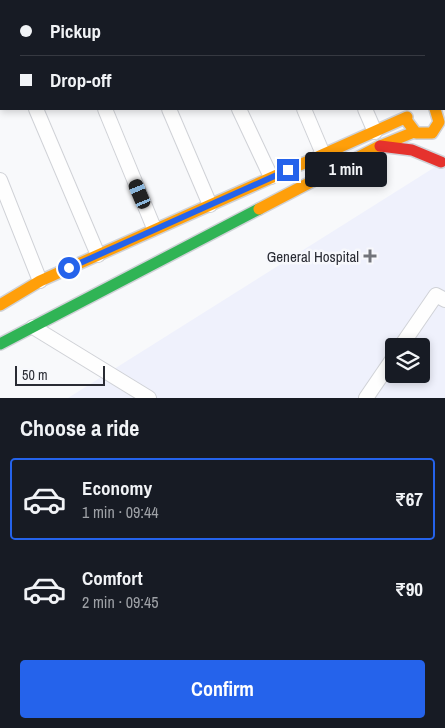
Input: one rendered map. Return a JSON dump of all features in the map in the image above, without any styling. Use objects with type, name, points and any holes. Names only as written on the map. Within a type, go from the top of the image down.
[{"type":"main road","points":[[0,344],[380,146],[426,140],[436,130],[438,125],[439,119],[436,110]]},
{"type":"main road","points":[[0,305],[40,281],[154,228],[375,132],[409,113]]},
{"type":"main road","points":[[409,113],[408,127],[426,140],[443,166]]},
{"type":"main road","points":[[380,146],[400,145],[421,151],[443,166]]},
{"type":"street","points":[[36,110],[98,255]]},
{"type":"street","points":[[105,110],[154,228]]},
{"type":"street","points":[[169,110],[210,205]]},
{"type":"street","points":[[239,110],[271,177]]},
{"type":"street","points":[[304,110],[323,154]]},
{"type":"street","points":[[365,110],[375,132]]},
{"type":"street","points":[[426,140],[445,136]]},
{"type":"street","points":[[0,180],[40,281]]},
{"type":"street","points":[[406,338],[436,295],[445,300]]},
{"type":"street","points":[[33,326],[149,398]]},
{"type":"street","points":[[366,398],[385,370]]},
{"type":"shaded area","name":"General Hospital","points":[[443,162],[445,165],[445,398],[68,398]]},
{"type":"traffic: fast","points":[[0,344],[259,209]]},
{"type":"traffic: slow","points":[[407,121],[416,133],[432,133],[439,122],[435,110]]},
{"type":"traffic: slow","points":[[0,305],[40,281],[407,117]]},
{"type":"traffic: slow","points":[[259,209],[380,146],[414,132]]},
{"type":"traffic: jam","points":[[380,146],[412,150],[441,162]]},
{"type":"place","name":"General Hospital","points":[[370,256]]},
{"type":"route","points":[[69,268],[154,228],[288,170]]}]
